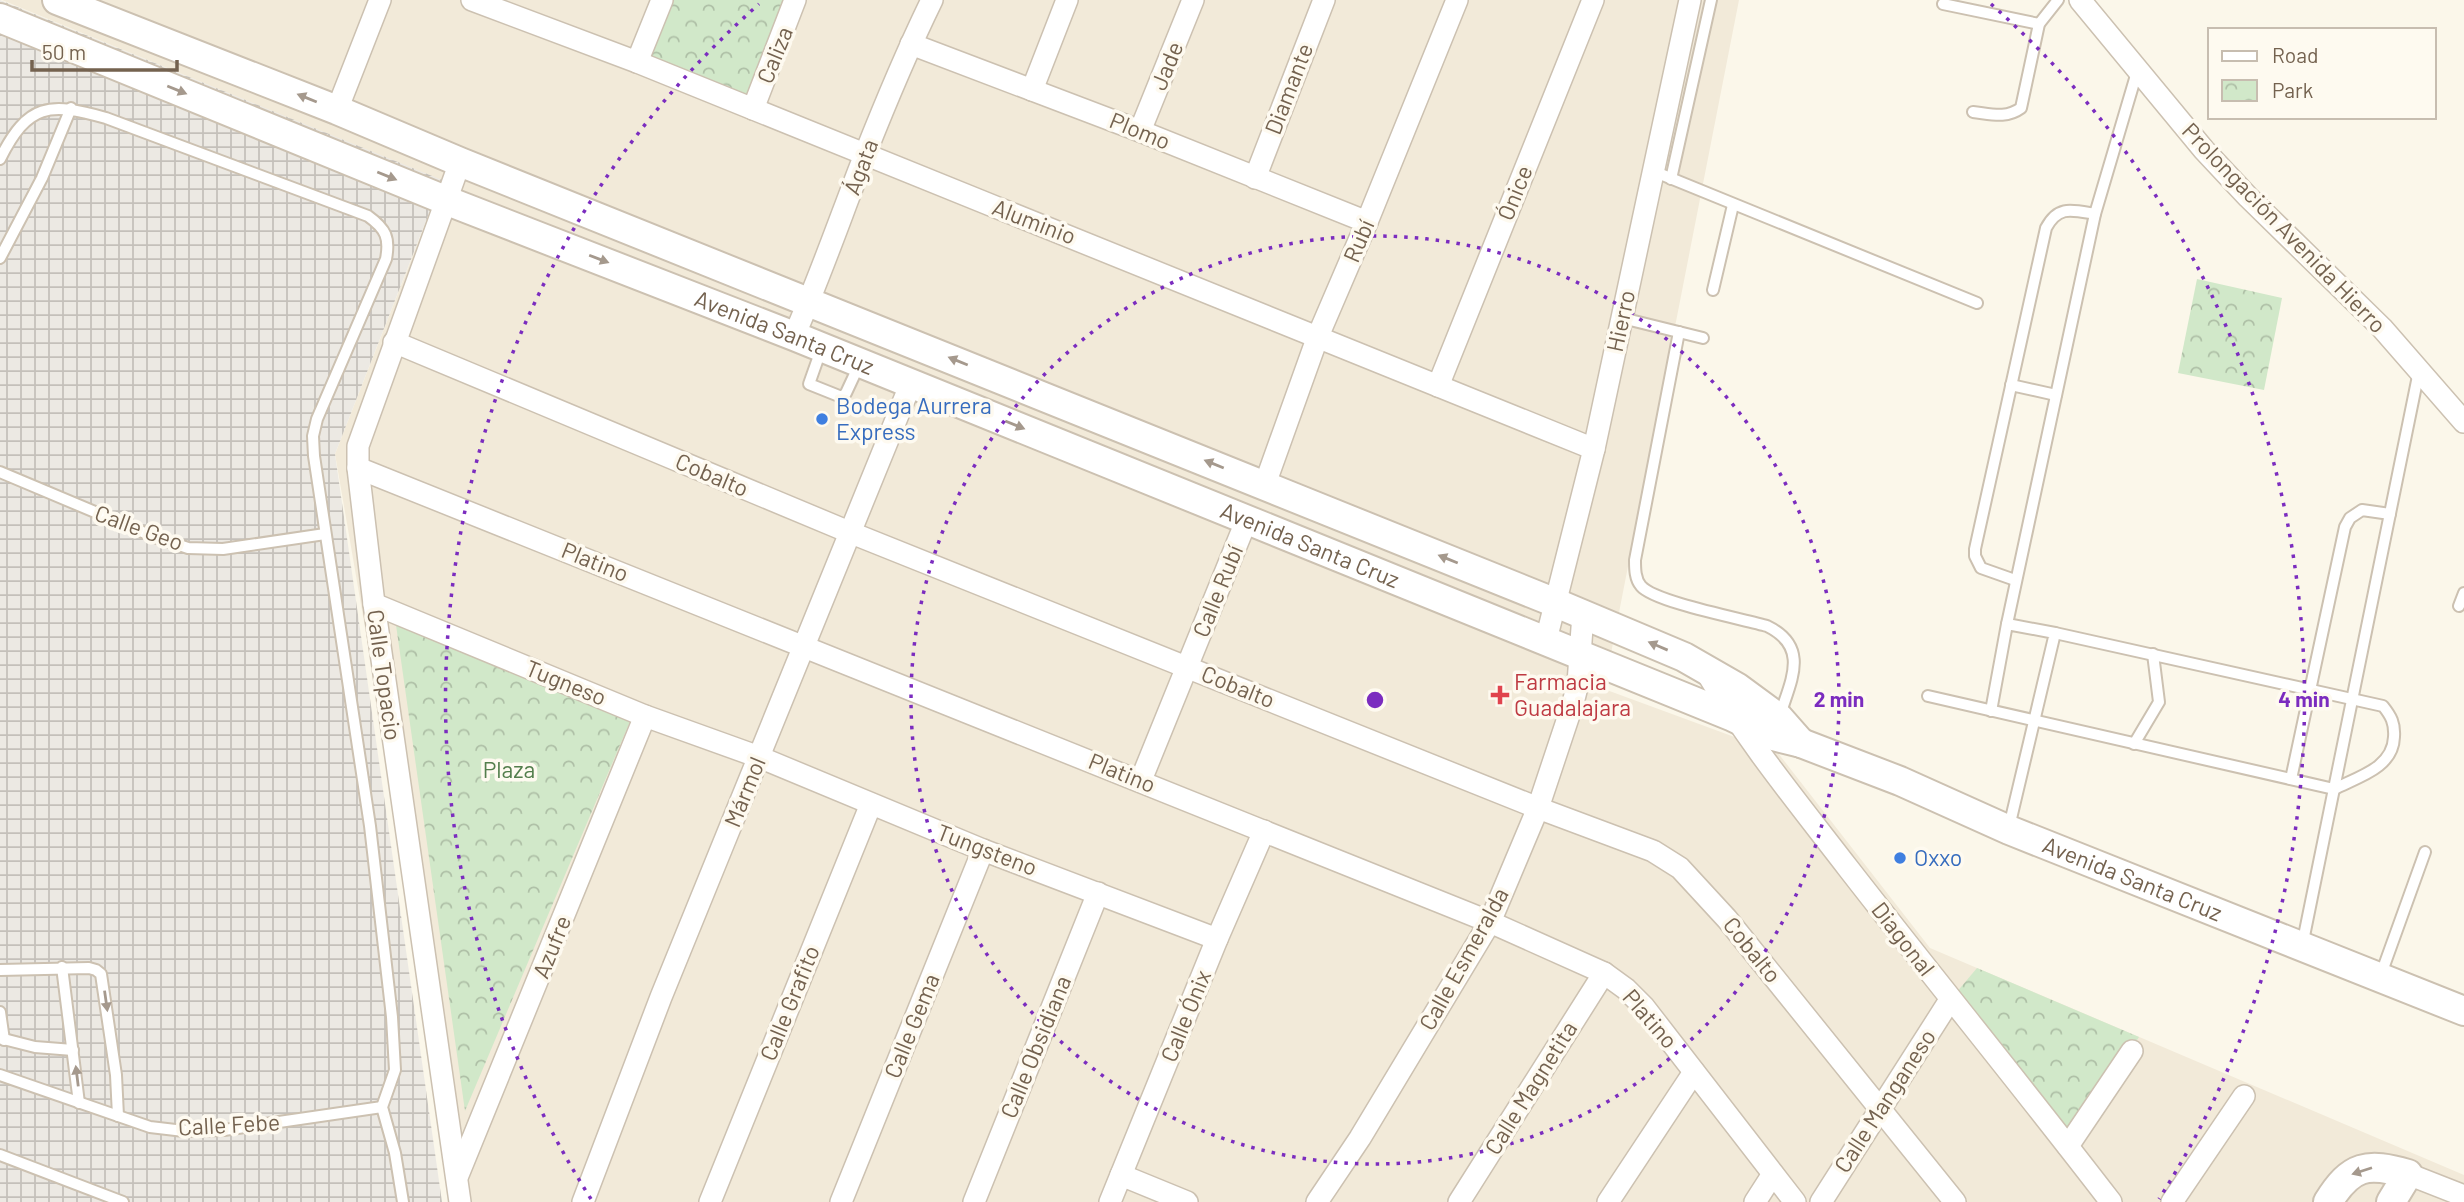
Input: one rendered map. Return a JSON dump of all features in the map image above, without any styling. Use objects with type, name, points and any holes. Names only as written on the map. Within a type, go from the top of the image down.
[{"type":"street","name":"Avenida Santa Cruz","points":[[57,0],[106,10],[460,162],[1265,484],[1684,657],[1738,688],[1772,738]]},
{"type":"street","points":[[337,110],[380,0]]},
{"type":"street","name":"Aluminio","points":[[472,0],[525,9],[636,62],[1594,449]]},
{"type":"street","points":[[636,62],[662,0]]},
{"type":"street","name":"Caliza","points":[[753,109],[795,0]]},
{"type":"street","name":"Ágata","points":[[794,335],[810,301],[865,155],[932,0]]},
{"type":"street","points":[[1032,89],[1067,0]]},
{"type":"street","name":"Jade","points":[[1140,131],[1193,0]]},
{"type":"street","name":"Diamante","points":[[1255,178],[1324,0]]},
{"type":"street","name":"Rubí","points":[[1265,484],[1318,336],[1457,0]]},
{"type":"street","name":"Ónice","points":[[1438,386],[1592,0]]},
{"type":"street","name":"Prolongación Avenida Hierro","points":[[2080,0],[2204,150],[2248,197],[2382,328],[2464,422]]},
{"type":"street","name":"Hierro","points":[[1546,640],[1594,449],[1622,318],[1662,175],[1686,1]]},
{"type":"street","name":"Avenida Santa Cruz","points":[[0,18],[445,200],[794,335],[1546,640],[1733,717],[1772,738],[1801,743],[1900,781],[2009,830],[2464,1011]]},
{"type":"street","name":"Plomo","points":[[911,44],[1140,131],[1367,222]]},
{"type":"street","name":"Calle Topacio","points":[[460,162],[358,446],[358,468],[374,604],[460,1202]]},
{"type":"street","name":"Cobalto","points":[[394,342],[849,532],[1538,808],[1653,851],[1680,868],[1727,919],[1955,1202]]},
{"type":"street","name":"Mármol","points":[[583,1202],[661,997],[911,383]]},
{"type":"street","name":"Platino","points":[[358,468],[1141,780],[1490,922],[1604,973],[1644,1007],[1795,1202]]},
{"type":"street","name":"Calle Rubí","points":[[1141,780],[1247,519]]},
{"type":"street","name":"Tugneso","points":[[374,604],[645,716],[760,757]]},
{"type":"street","name":"Calle Esmeralda","points":[[1317,1202],[1360,1138],[1490,922],[1538,808],[1573,704],[1583,614]]},
{"type":"street","points":[[1704,669],[1733,717]]},
{"type":"street","name":"Azufre","points":[[457,1177],[645,716]]},
{"type":"street","name":"Diagonal","points":[[1772,738],[1950,1000],[2111,1202]]},
{"type":"street","name":"Tungsteno","points":[[760,757],[984,850],[1217,939]]},
{"type":"street","name":"Calle Grafito","points":[[710,1202],[871,804]]},
{"type":"street","name":"Calle Ónix","points":[[1110,1202],[1264,831]]},
{"type":"street","name":"Calle Gema","points":[[841,1202],[984,850]]},
{"type":"street","name":"Calle Obsidiana","points":[[974,1202],[1098,893]]},
{"type":"street","name":"Calle Magnetita","points":[[1458,1202],[1604,973]]},
{"type":"street","name":"Calle Manganeso","points":[[1821,1202],[1950,1000]]},
{"type":"street","points":[[2068,1146],[2132,1051]]},
{"type":"street","points":[[1608,1202],[1694,1072]]},
{"type":"street","points":[[2172,1202],[2244,1096]]},
{"type":"street","points":[[2328,1202],[2346,1178],[2356,1170],[2367,1167],[2380,1167],[2408,1174],[2464,1196]]},
{"type":"street","points":[[1755,1202],[1773,1174]]},
{"type":"street","points":[[2391,1202],[2408,1174]]},
{"type":"street","points":[[1121,1175],[1188,1202]]},
{"type":"lane","points":[[1711,0],[1662,175],[1977,303]]},
{"type":"lane","points":[[1973,112],[2001,116],[2013,114],[2021,108],[2039,24],[2057,0]]},
{"type":"lane","points":[[1943,4],[2039,24]]},
{"type":"lane","points":[[1991,711],[2015,580],[2095,214],[2137,72]]},
{"type":"lane","points":[[0,258],[42,178],[71,108]]},
{"type":"lane","points":[[0,159],[12,136],[26,119],[47,110],[71,108],[106,118],[368,216],[382,226],[388,236],[386,259],[317,419],[313,436],[325,534],[370,826],[392,1017],[395,1070],[382,1107],[395,1153],[403,1202]]},
{"type":"lane","points":[[1713,290],[1733,205]]},
{"type":"lane","points":[[2015,580],[1981,568],[1975,556],[2011,385],[2046,228],[2058,212],[2068,210],[2095,214]]},
{"type":"lane","points":[[1622,318],[1703,338]]},
{"type":"lane","points":[[1679,332],[1635,560],[1637,579],[1640,586],[1657,597],[1767,626],[1780,632],[1788,640],[1794,659],[1793,673],[1772,738]]},
{"type":"lane","points":[[822,347],[809,379],[809,384],[813,387],[843,396],[860,362]]},
{"type":"lane","points":[[2302,946],[2419,371]]},
{"type":"lane","points":[[2011,385],[2056,395]]},
{"type":"lane","name":"Calle Geo","points":[[0,472],[152,536],[188,548],[223,549],[325,534]]},
{"type":"lane","points":[[2291,779],[2345,527],[2350,518],[2362,510],[2390,514]]},
{"type":"lane","points":[[2459,606],[2464,593]]},
{"type":"lane","points":[[1928,696],[2334,789],[2388,760],[2394,749],[2393,718],[2383,706],[2007,624]]},
{"type":"lane","points":[[2009,830],[2055,633]]},
{"type":"lane","points":[[2134,744],[2159,702],[2153,654]]},
{"type":"lane","points":[[2379,977],[2425,852]]},
{"type":"lane","points":[[62,967],[79,1103]]},
{"type":"lane","points":[[0,970],[89,968],[101,974],[116,1075],[118,1116]]},
{"type":"lane","points":[[0,1012],[2,1039],[35,1047],[73,1050]]},
{"type":"lane","name":"Calle Febe","points":[[0,1075],[150,1127],[184,1130],[224,1130],[382,1107]]},
{"type":"lane","points":[[0,1155],[123,1202]]},
{"type":"shaded area","points":[[0,0],[442,180],[335,454],[442,1202],[0,1202]]},
{"type":"shaded area","points":[[2,0],[1739,0],[1604,689],[1778,753],[1930,948],[2464,1175],[2464,1202],[464,1202],[335,454],[442,181]]},
{"type":"green space","points":[[662,0],[795,0],[753,109],[637,62]]},
{"type":"green space","points":[[2197,279],[2282,298],[2264,390],[2178,373]]},
{"type":"green space","name":"Plaza","points":[[396,625],[631,719],[465,1111]]},
{"type":"green space","points":[[1977,968],[2139,1037],[2068,1146],[1950,1000]]},
{"type":"place","name":"Bodega Aurrera Express","points":[[822,419]]},
{"type":"place","name":"Farmacia Guadalajara","points":[[1500,695]]},
{"type":"place","name":"Oxxo","points":[[1900,858]]}]
